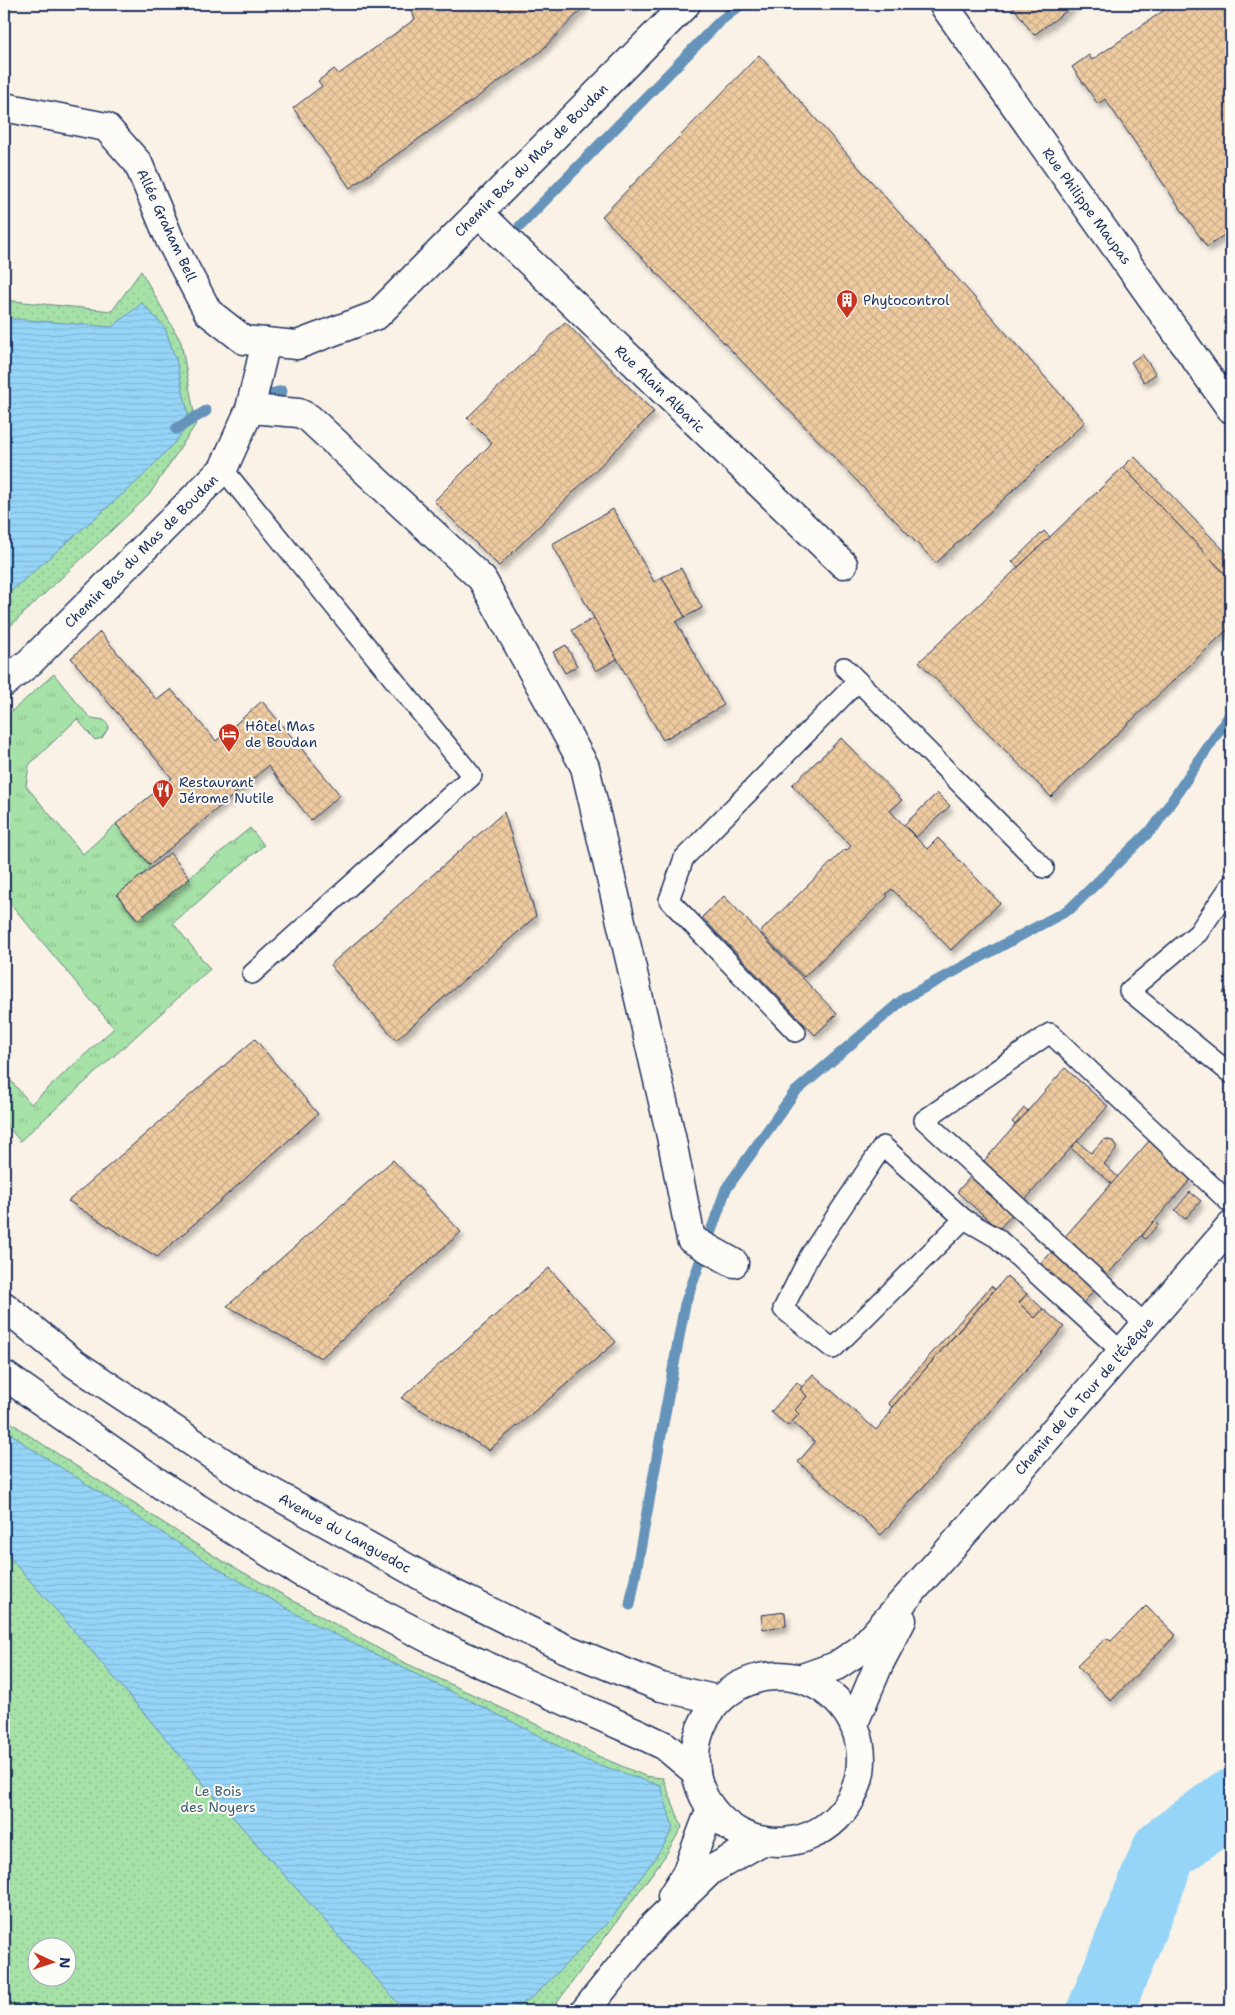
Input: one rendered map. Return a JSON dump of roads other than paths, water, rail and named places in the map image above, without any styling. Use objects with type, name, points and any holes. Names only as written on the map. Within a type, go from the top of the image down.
[{"type":"street","name":"Chemin Bas du Mas de Boudan","points":[[377,315],[686,4]]},
{"type":"street","name":"Rue Philippe Maupas","points":[[943,4],[1231,409]]},
{"type":"street","name":"Allée Graham Bell","points":[[4,107],[106,127],[138,162],[170,240],[208,312],[244,340],[297,345],[377,315]]},
{"type":"street","name":"Rue Alain Albaric","points":[[479,213],[843,564]]},
{"type":"street","name":"Chemin Bas du Mas de Boudan","points":[[4,683],[30,662],[222,469],[250,409],[266,342]]},
{"type":"street","points":[[250,409],[298,413],[309,418],[482,579],[584,767],[671,1136],[691,1239],[734,1263]]},
{"type":"street","name":"Chemin de la Tour de l'Évêque","points":[[802,1678],[836,1666],[860,1650],[1231,1226]]},
{"type":"street","name":"Avenue du Languedoc","points":[[4,1306],[75,1364],[248,1479],[450,1592],[582,1655],[661,1687],[719,1700]]},
{"type":"street","points":[[4,1375],[170,1491],[302,1573],[455,1652],[649,1738],[673,1752],[696,1772]]},
{"type":"street","name":"Chemin de la Tour de l'Évêque","points":[[854,1723],[894,1631],[935,1565]]},
{"type":"street","points":[[772,1675],[802,1678],[833,1694],[854,1723],[863,1756],[857,1788],[843,1813],[822,1831],[793,1842],[762,1841],[733,1830],[711,1808],[701,1791],[696,1772],[695,1752],[698,1733],[707,1715],[719,1700],[743,1683],[772,1675]]},
{"type":"street","points":[[585,2011],[654,1925],[686,1874],[711,1808]]},
{"type":"street","points":[[654,1925],[711,1870],[762,1841]]},
{"type":"lane","points":[[222,469],[472,776],[252,974]]},
{"type":"lane","points":[[844,668],[1044,868]]},
{"type":"lane","points":[[796,1032],[668,900],[684,858],[858,681]]},
{"type":"lane","points":[[1231,885],[1198,933],[1129,991],[1231,1074]]},
{"type":"lane","points":[[1146,1325],[924,1120],[1050,1033],[1231,1204]]},
{"type":"lane","points":[[964,1219],[833,1349],[783,1309],[810,1255],[883,1146],[964,1219],[998,1238],[1122,1352]]},
{"type":"water","points":[[142,303],[165,328],[177,363],[190,423],[140,479],[4,597],[4,318],[112,327]]},
{"type":"water","name":"Le Bois des Noyers","points":[[4,1428],[26,1445],[217,1568],[314,1624],[509,1720],[585,1760],[661,1786],[673,1828],[664,1845],[613,1917],[534,1996],[510,2011],[405,2011],[208,1789],[84,1642],[4,1551]]},
{"type":"waterway","points":[[520,226],[720,21],[742,4]]},
{"type":"waterway","points":[[274,393],[282,391]]},
{"type":"waterway","points":[[176,429],[206,411]]},
{"type":"waterway","points":[[630,1605],[685,1304],[726,1189],[794,1093],[905,998],[1070,909],[1155,826],[1231,713]]},
{"type":"waterway","points":[[1100,2011],[1165,1850],[1231,1802]]},
{"type":"place","name":"Phytocontrol","points":[[847,319]]},
{"type":"place","name":"Hôtel Mas de Boudan","points":[[229,753]]},
{"type":"place","name":"Restaurant Jérome Nutile","points":[[163,809]]}]
